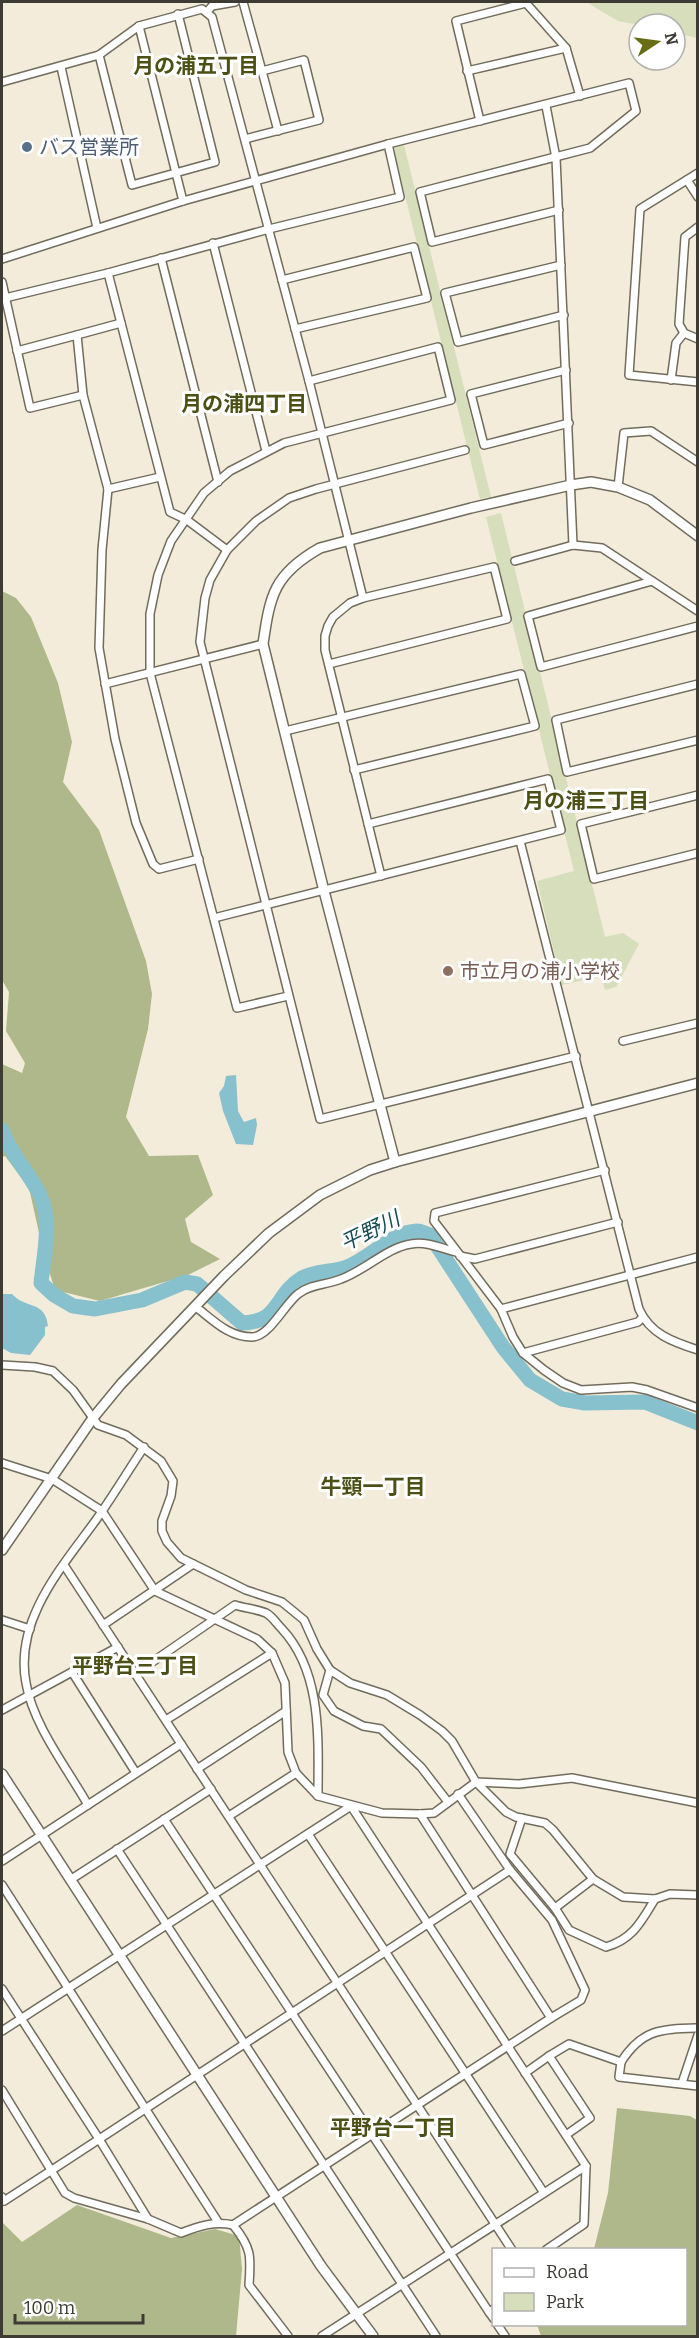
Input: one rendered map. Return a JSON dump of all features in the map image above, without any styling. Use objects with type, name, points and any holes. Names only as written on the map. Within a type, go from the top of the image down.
[{"type":"street","points":[[207,12],[212,6],[235,2]]},
{"type":"street","points":[[243,2],[278,130]]},
{"type":"street","points":[[480,121],[456,21],[526,3],[566,48],[580,96]]},
{"type":"street","points":[[2,82],[99,55],[139,26],[178,14],[202,9],[212,18],[309,381],[363,598]]},
{"type":"street","points":[[99,55],[132,185],[215,162],[178,14]]},
{"type":"street","points":[[139,26],[183,201]]},
{"type":"street","points":[[467,71],[566,48]]},
{"type":"street","points":[[245,139],[319,120],[304,60],[262,71]]},
{"type":"street","points":[[61,67],[97,228]]},
{"type":"street","points":[[2,259],[183,201],[388,144],[546,106],[629,83],[636,111],[590,148],[420,192],[432,242],[559,210]]},
{"type":"street","points":[[546,106],[556,158],[573,545]]},
{"type":"street","points":[[5,298],[400,197],[388,144]]},
{"type":"street","points":[[698,173],[640,209],[629,375],[698,382]]},
{"type":"street","points":[[687,180],[698,197]]},
{"type":"street","points":[[698,227],[685,237],[679,324],[684,333],[698,339]]},
{"type":"street","points":[[213,243],[266,452]]},
{"type":"street","points":[[282,280],[414,247],[427,298],[295,330]]},
{"type":"street","points":[[161,258],[218,482]]},
{"type":"street","points":[[561,265],[445,293],[458,342],[564,315]]},
{"type":"street","points":[[108,273],[170,512],[187,520],[227,550]]},
{"type":"street","points":[[2,282],[30,408],[83,395]]},
{"type":"street","points":[[17,351],[121,323]]},
{"type":"street","points":[[671,380],[676,343],[684,333]]},
{"type":"street","points":[[77,335],[83,395],[108,489],[102,550],[99,648],[136,823],[153,864],[159,869],[199,860]]},
{"type":"street","points":[[288,996],[237,1008],[150,673],[148,630],[153,593],[171,541],[204,493],[230,471],[284,443],[451,399],[438,347],[309,381]]},
{"type":"street","points":[[566,370],[471,394],[484,445],[569,423]]},
{"type":"street","points":[[618,487],[624,433],[651,431],[698,462]]},
{"type":"street","points":[[465,450],[289,498],[256,521],[227,550],[210,580],[205,598],[200,642],[320,1119],[576,1056]]},
{"type":"street","points":[[108,489],[160,477]]},
{"type":"street","points":[[395,1162],[324,891],[263,644],[268,604],[283,576],[303,558],[320,548],[571,485],[591,482],[618,487],[650,500],[698,536]]},
{"type":"street","points":[[515,561],[573,545],[602,548],[698,611]]},
{"type":"street","points":[[329,664],[507,619],[494,567],[363,598],[341,609],[328,626],[325,650],[381,876]]},
{"type":"street","points":[[652,581],[528,616],[541,667],[698,626]]},
{"type":"street","points":[[105,684],[263,644]]},
{"type":"street","points":[[285,731],[521,674],[535,726],[354,770]]},
{"type":"street","points":[[698,684],[556,720],[567,772],[698,740]]},
{"type":"street","points":[[214,918],[561,830],[548,779],[368,824]]},
{"type":"street","points":[[698,795],[581,824],[594,879],[698,853]]},
{"type":"street","points":[[520,841],[643,1317],[655,1331],[672,1342],[698,1350]]},
{"type":"street","points":[[623,1041],[698,1023]]},
{"type":"street","points":[[2,1550],[93,1418],[121,1384],[224,1276],[269,1233],[320,1195],[370,1170],[395,1162],[698,1083]]},
{"type":"street","points":[[605,1170],[435,1213],[434,1221],[501,1309],[513,1337],[524,1353],[562,1383],[581,1390],[632,1387],[698,1408]]},
{"type":"street","points":[[196,1307],[231,1334],[260,1336],[286,1305],[305,1289],[341,1279],[407,1244],[421,1242],[475,1259],[618,1222]]},
{"type":"street","points":[[501,1309],[698,1257]]},
{"type":"street","points":[[524,1353],[638,1322],[643,1317]]},
{"type":"street","points":[[2,1365],[35,1367],[53,1371],[73,1390],[98,1425],[126,1434],[161,1461],[172,1480],[171,1496],[162,1521],[162,1531],[167,1542],[181,1558],[246,1590],[282,1602],[304,1620],[317,1649],[330,1670],[351,1683],[387,1695],[442,1731],[458,1750],[476,1782],[506,1812],[545,1823],[593,1879],[623,1896],[655,1899],[670,1894],[698,1895]]},
{"type":"street","points":[[88,1805],[39,1722],[29,1695],[24,1664],[30,1629],[39,1604],[51,1582],[144,1447]]},
{"type":"street","points":[[2,1463],[52,1479],[102,1511],[154,1591],[257,1639],[272,1653],[285,1683],[288,1752],[296,1773],[318,1796],[382,1813],[420,1814],[434,1813],[476,1782],[519,1784],[572,1778],[698,1803]]},
{"type":"street","points":[[103,1625],[193,1564]]},
{"type":"street","points":[[64,1565],[511,2248]]},
{"type":"street","points":[[135,1674],[234,1605],[267,1614],[287,1635],[307,1672],[318,1724],[318,1796]]},
{"type":"street","points":[[2,1620],[30,1629]]},
{"type":"street","points":[[2,1710],[117,1647]]},
{"type":"street","points":[[166,1720],[272,1653]]},
{"type":"street","points":[[330,1670],[323,1695],[334,1711],[363,1726],[381,1729],[421,1767],[448,1802]]},
{"type":"street","points":[[72,1672],[136,1773]]},
{"type":"street","points":[[198,1769],[286,1711]]},
{"type":"street","points":[[2,1861],[181,1744]]},
{"type":"street","points":[[229,1816],[296,1773]]},
{"type":"street","points":[[2,1774],[276,2195],[373,2337]]},
{"type":"street","points":[[70,1880],[211,1789]]},
{"type":"street","points":[[233,2225],[323,2164],[581,2000],[585,1990],[552,1920],[510,1870],[458,1794]]},
{"type":"street","points":[[2,2031],[351,1806]]},
{"type":"street","points":[[351,1806],[586,2166],[584,2224],[549,2248]]},
{"type":"street","points":[[420,1814],[551,2018]]},
{"type":"street","points":[[522,1818],[510,1854],[555,1908],[569,1930],[606,1947],[618,1944],[630,1936],[655,1899]]},
{"type":"street","points":[[164,1819],[451,2254],[491,2310]]},
{"type":"street","points":[[308,1834],[544,2193]]},
{"type":"street","points":[[117,1849],[436,2337]]},
{"type":"street","points":[[2,2197],[4,2201],[510,1870]]},
{"type":"street","points":[[555,1908],[593,1879]]},
{"type":"street","points":[[2,1885],[218,2222]]},
{"type":"street","points":[[2,1989],[148,2219]]},
{"type":"street","points":[[698,2028],[663,2028],[632,2044],[621,2062],[619,2077],[698,2086]]},
{"type":"street","points":[[682,2083],[698,2035]]},
{"type":"street","points":[[525,2073],[569,2044],[621,2062]]},
{"type":"street","points":[[549,2056],[590,2118],[566,2135]]},
{"type":"street","points":[[2,2090],[65,2193],[74,2198],[148,2219],[181,2233],[218,2222],[233,2225],[245,2240],[251,2260],[249,2285],[288,2337]]},
{"type":"street","points":[[322,2337],[586,2166]]},
{"type":"green space","points":[[586,2],[697,2],[697,38],[687,36],[687,12],[627,12],[627,23],[618,21]]},
{"type":"green space","points":[[404,145],[491,497],[480,499],[393,147]]},
{"type":"green space","points":[[501,513],[605,937],[623,933],[639,944],[616,987],[605,990],[601,976],[562,985],[537,881],[574,871],[486,517]]},
{"type":"green space","points":[[2,591],[16,598],[31,617],[58,683],[72,742],[63,782],[99,830],[146,961],[152,994],[148,1029],[126,1117],[149,1156],[198,1155],[213,1195],[185,1219],[191,1242],[220,1259],[188,1275],[100,1301],[55,1290],[44,1255],[29,1188],[5,1156],[2,1157],[2,1064],[22,1073],[25,1063],[6,1031],[9,992],[2,980]]},
{"type":"green space","points":[[617,2108],[690,2116],[697,2120],[697,2336],[541,2336],[537,2326],[687,2326],[687,2248],[594,2248],[608,2193]]},
{"type":"green space","points":[[77,2205],[171,2238],[215,2229],[239,2236],[242,2269],[236,2336],[2,2336],[2,2222],[22,2242]]},
{"type":"water","points":[[236,1075],[238,1111],[244,1122],[256,1118],[253,1145],[236,1144],[223,1111],[219,1093],[224,1086],[226,1076]]},
{"type":"water","points":[[2,1294],[12,1294],[39,1309],[46,1318],[48,1326],[45,1327],[45,1335],[30,1355],[11,1353],[2,1348]]},
{"type":"waterway","name":"平野川","points":[[2,1130],[5,1139],[36,1187],[44,1205],[46,1238],[41,1283],[54,1295],[73,1306],[95,1309],[142,1300],[185,1282],[197,1284],[242,1323],[255,1321],[271,1313],[286,1292],[302,1278],[347,1267],[399,1236],[419,1231],[430,1235],[503,1347],[530,1380],[562,1399],[585,1403],[645,1402],[698,1423]]},
{"type":"place","name":"バス営業所","points":[[27,147]]},
{"type":"place","name":"市立月の浦小学校","points":[[448,971]]},
{"type":"district","name":"月の浦五丁目","points":[[196,66]]},
{"type":"district","name":"月の浦四丁目","points":[[244,404]]},
{"type":"district","name":"月の浦三丁目","points":[[586,801]]},
{"type":"district","name":"牛頸一丁目","points":[[373,1487]]},
{"type":"district","name":"平野台三丁目","points":[[135,1666]]},
{"type":"district","name":"平野台一丁目","points":[[393,2128]]}]
